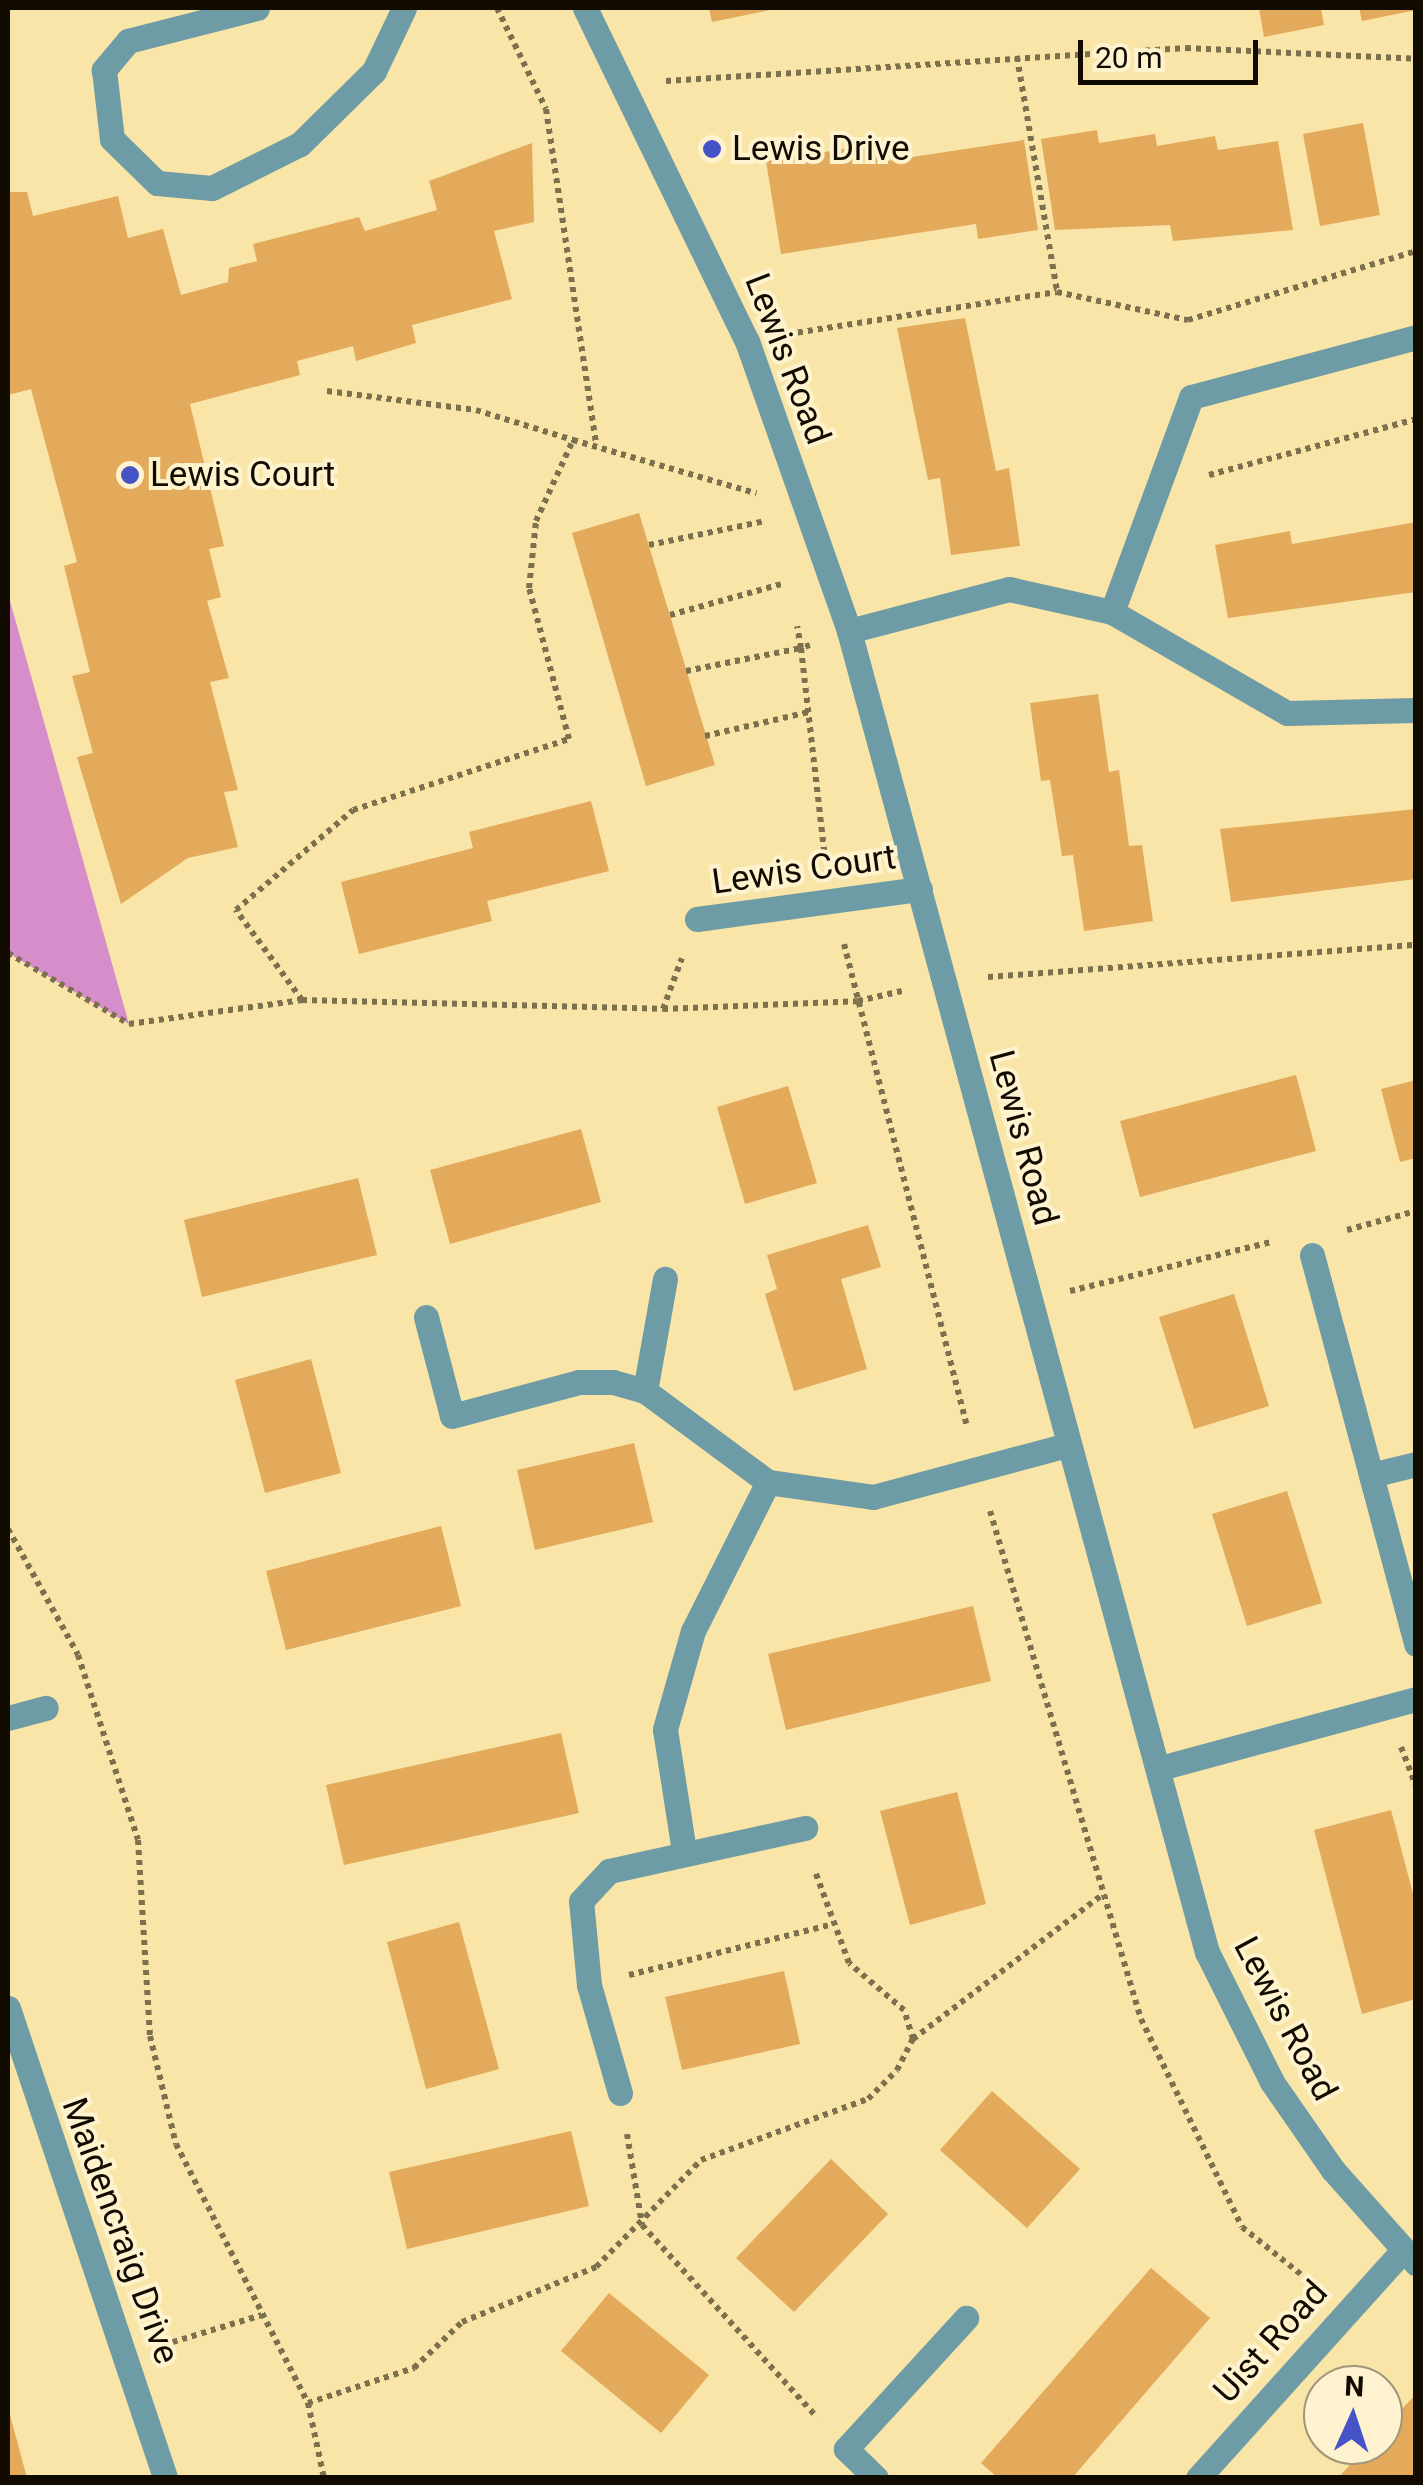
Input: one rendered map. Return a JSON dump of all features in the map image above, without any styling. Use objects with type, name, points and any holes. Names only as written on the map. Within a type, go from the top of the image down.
[{"type":"street","points":[[257,8],[128,42],[104,70],[112,139],[158,183],[212,188],[300,144],[374,70],[404,8]]},
{"type":"street","name":"Lewis Road","points":[[584,8],[633,96],[748,341],[850,631],[1067,1446],[1160,1768],[1207,1952],[1272,2082],[1407,2259]]},
{"type":"street","points":[[1112,612],[1191,397],[1416,337]]},
{"type":"street","points":[[850,631],[1009,589],[1112,612],[1287,712],[1416,710]]},
{"type":"street","name":"Lewis Court","points":[[697,920],[920,889]]},
{"type":"street","points":[[1309,1244],[1416,1644]]},
{"type":"street","points":[[645,1391],[666,1279]]},
{"type":"street","points":[[426,1317],[452,1416],[578,1382],[645,1391],[768,1482],[873,1497],[1067,1446]]},
{"type":"street","points":[[1371,1476],[1416,1464]]},
{"type":"street","points":[[684,1852],[666,1728],[693,1631],[768,1482]]},
{"type":"street","points":[[1160,1768],[1416,1698]]},
{"type":"street","points":[[8,1718],[46,1708]]},
{"type":"street","points":[[620,2093],[589,1986],[582,1902],[609,1871],[805,1828]]},
{"type":"street","name":"Maidencraig Drive","points":[[8,2008],[131,2354],[166,2478]]},
{"type":"street","name":"Uist Road","points":[[1198,2478],[1407,2259]]},
{"type":"street","points":[[876,2478],[846,2449],[966,2318]]},
{"type":"path","points":[[497,8],[546,109],[596,442]]},
{"type":"path","points":[[633,96],[682,74],[1186,48],[1416,59]]},
{"type":"path","points":[[1018,57],[1056,292]]},
{"type":"path","points":[[748,341],[1056,292],[1188,320],[1416,251]]},
{"type":"path","points":[[327,391],[476,410],[573,440],[596,442],[762,495],[773,536]]},
{"type":"path","points":[[1168,462],[1207,476],[1416,419]]},
{"type":"path","points":[[302,1000],[236,910],[353,810],[570,740],[529,588],[536,521],[573,440]]},
{"type":"path","points":[[649,545],[768,520]]},
{"type":"path","points":[[783,566],[791,598]]},
{"type":"path","points":[[670,615],[788,582]]},
{"type":"path","points":[[686,671],[801,648],[794,615]]},
{"type":"path","points":[[706,736],[809,712]]},
{"type":"path","points":[[663,1009],[697,920]]},
{"type":"path","points":[[8,953],[129,1024],[302,1000],[663,1009],[858,1002],[944,981],[1416,944]]},
{"type":"path","points":[[1030,1302],[1242,1243],[1309,1244],[1416,1211]]},
{"type":"path","points":[[8,1529],[102,1719],[138,1840],[150,2036],[176,2144],[308,2403],[324,2478]]},
{"type":"path","points":[[805,1828],[829,1926],[848,1963],[904,2010],[912,2039]]},
{"type":"path","points":[[308,2403],[414,2368],[462,2322],[596,2267],[642,2225],[702,2160],[868,2099],[912,2039],[1104,1894]]},
{"type":"path","points":[[589,1986],[829,1926]]},
{"type":"path","points":[[620,2093],[642,2225],[846,2449]]},
{"type":"path","points":[[131,2354],[262,2315]]},
{"type":"shaded area","points":[[8,594],[129,1024],[8,953]]},
{"type":"building","points":[[709,8],[775,8],[775,9],[712,22]]},
{"type":"building","points":[[1259,8],[1321,8],[1324,25],[1264,37]]},
{"type":"building","points":[[1359,8],[1416,8],[1416,10],[1362,21]]},
{"type":"building","points":[[1363,123],[1380,215],[1320,226],[1303,134]]},
{"type":"building","points":[[1097,130],[1099,143],[1155,134],[1157,146],[1215,136],[1218,150],[1278,141],[1293,230],[1173,241],[1170,225],[1055,230],[1041,139]]},
{"type":"building","points":[[1024,140],[1038,230],[978,239],[976,224],[781,254],[766,161],[883,143],[886,161]]},
{"type":"building","name":"Lewis Court","points":[[532,143],[534,222],[494,231],[512,299],[412,325],[416,343],[356,361],[353,346],[297,361],[300,375],[190,404],[224,546],[209,549],[221,597],[207,601],[229,678],[210,682],[238,790],[224,792],[238,847],[188,858],[121,904],[77,757],[93,753],[72,676],[90,672],[64,566],[77,562],[31,389],[8,395],[8,192],[27,192],[33,216],[118,196],[128,238],[163,229],[181,295],[228,282],[229,268],[257,261],[253,244],[359,217],[365,231],[437,210],[429,181]]},
{"type":"building","points":[[965,318],[996,471],[1009,468],[1020,546],[951,555],[940,478],[928,480],[897,328]]},
{"type":"building","points":[[639,513],[715,765],[646,786],[572,533]]},
{"type":"building","points":[[1416,522],[1416,592],[1228,618],[1215,545],[1290,531],[1292,544]]},
{"type":"building","points":[[1098,694],[1109,772],[1119,770],[1129,846],[1142,845],[1153,921],[1084,931],[1073,855],[1062,856],[1050,780],[1041,781],[1030,703]]},
{"type":"building","points":[[591,801],[609,871],[487,901],[492,921],[359,954],[341,882],[473,848],[469,832]]},
{"type":"building","points":[[1416,809],[1416,879],[1231,902],[1220,829]]},
{"type":"building","points":[[1296,1075],[1316,1151],[1140,1197],[1120,1121]]},
{"type":"building","points":[[1416,1080],[1416,1158],[1400,1162],[1381,1089]]},
{"type":"building","points":[[788,1086],[817,1183],[745,1204],[717,1107]]},
{"type":"building","points":[[581,1129],[601,1202],[450,1244],[430,1170]]},
{"type":"building","points":[[358,1178],[377,1255],[202,1297],[184,1220]]},
{"type":"building","points":[[868,1225],[881,1267],[841,1279],[867,1369],[794,1391],[765,1294],[777,1289],[767,1255]]},
{"type":"building","points":[[1234,1294],[1269,1406],[1194,1429],[1159,1317]]},
{"type":"building","points":[[311,1359],[341,1473],[265,1493],[235,1380]]},
{"type":"building","points":[[634,1443],[653,1522],[535,1550],[517,1470]]},
{"type":"building","points":[[1287,1491],[1322,1603],[1247,1626],[1212,1514]]},
{"type":"building","points":[[441,1526],[461,1606],[286,1650],[266,1571]]},
{"type":"building","points":[[973,1606],[991,1681],[786,1730],[768,1654]]},
{"type":"building","points":[[561,1733],[579,1813],[344,1865],[326,1785]]},
{"type":"building","points":[[957,1792],[986,1904],[910,1925],[880,1811]]},
{"type":"building","points":[[1391,1810],[1416,1905],[1416,1999],[1362,2014],[1314,1830]]},
{"type":"building","points":[[459,1922],[499,2069],[426,2089],[387,1942]]},
{"type":"building","points":[[784,1971],[800,2044],[682,2070],[665,1997]]},
{"type":"building","points":[[992,2091],[1080,2169],[1027,2228],[940,2150]]},
{"type":"building","points":[[571,2131],[589,2206],[407,2249],[389,2172]]},
{"type":"building","points":[[831,2159],[888,2214],[794,2312],[736,2258]]},
{"type":"building","points":[[1151,2268],[1210,2318],[1072,2478],[998,2478],[981,2463]]},
{"type":"building","points":[[609,2293],[709,2375],[661,2433],[561,2351]]},
{"type":"building","points":[[1416,2394],[1416,2478],[1338,2478],[1350,2465],[1403,2465],[1403,2408]]},
{"type":"building","points":[[9,2411],[27,2478],[8,2478]]},
{"type":"place","name":"Lewis Drive","points":[[712,149]]},
{"type":"place","name":"Lewis Court","points":[[130,475]]}]
